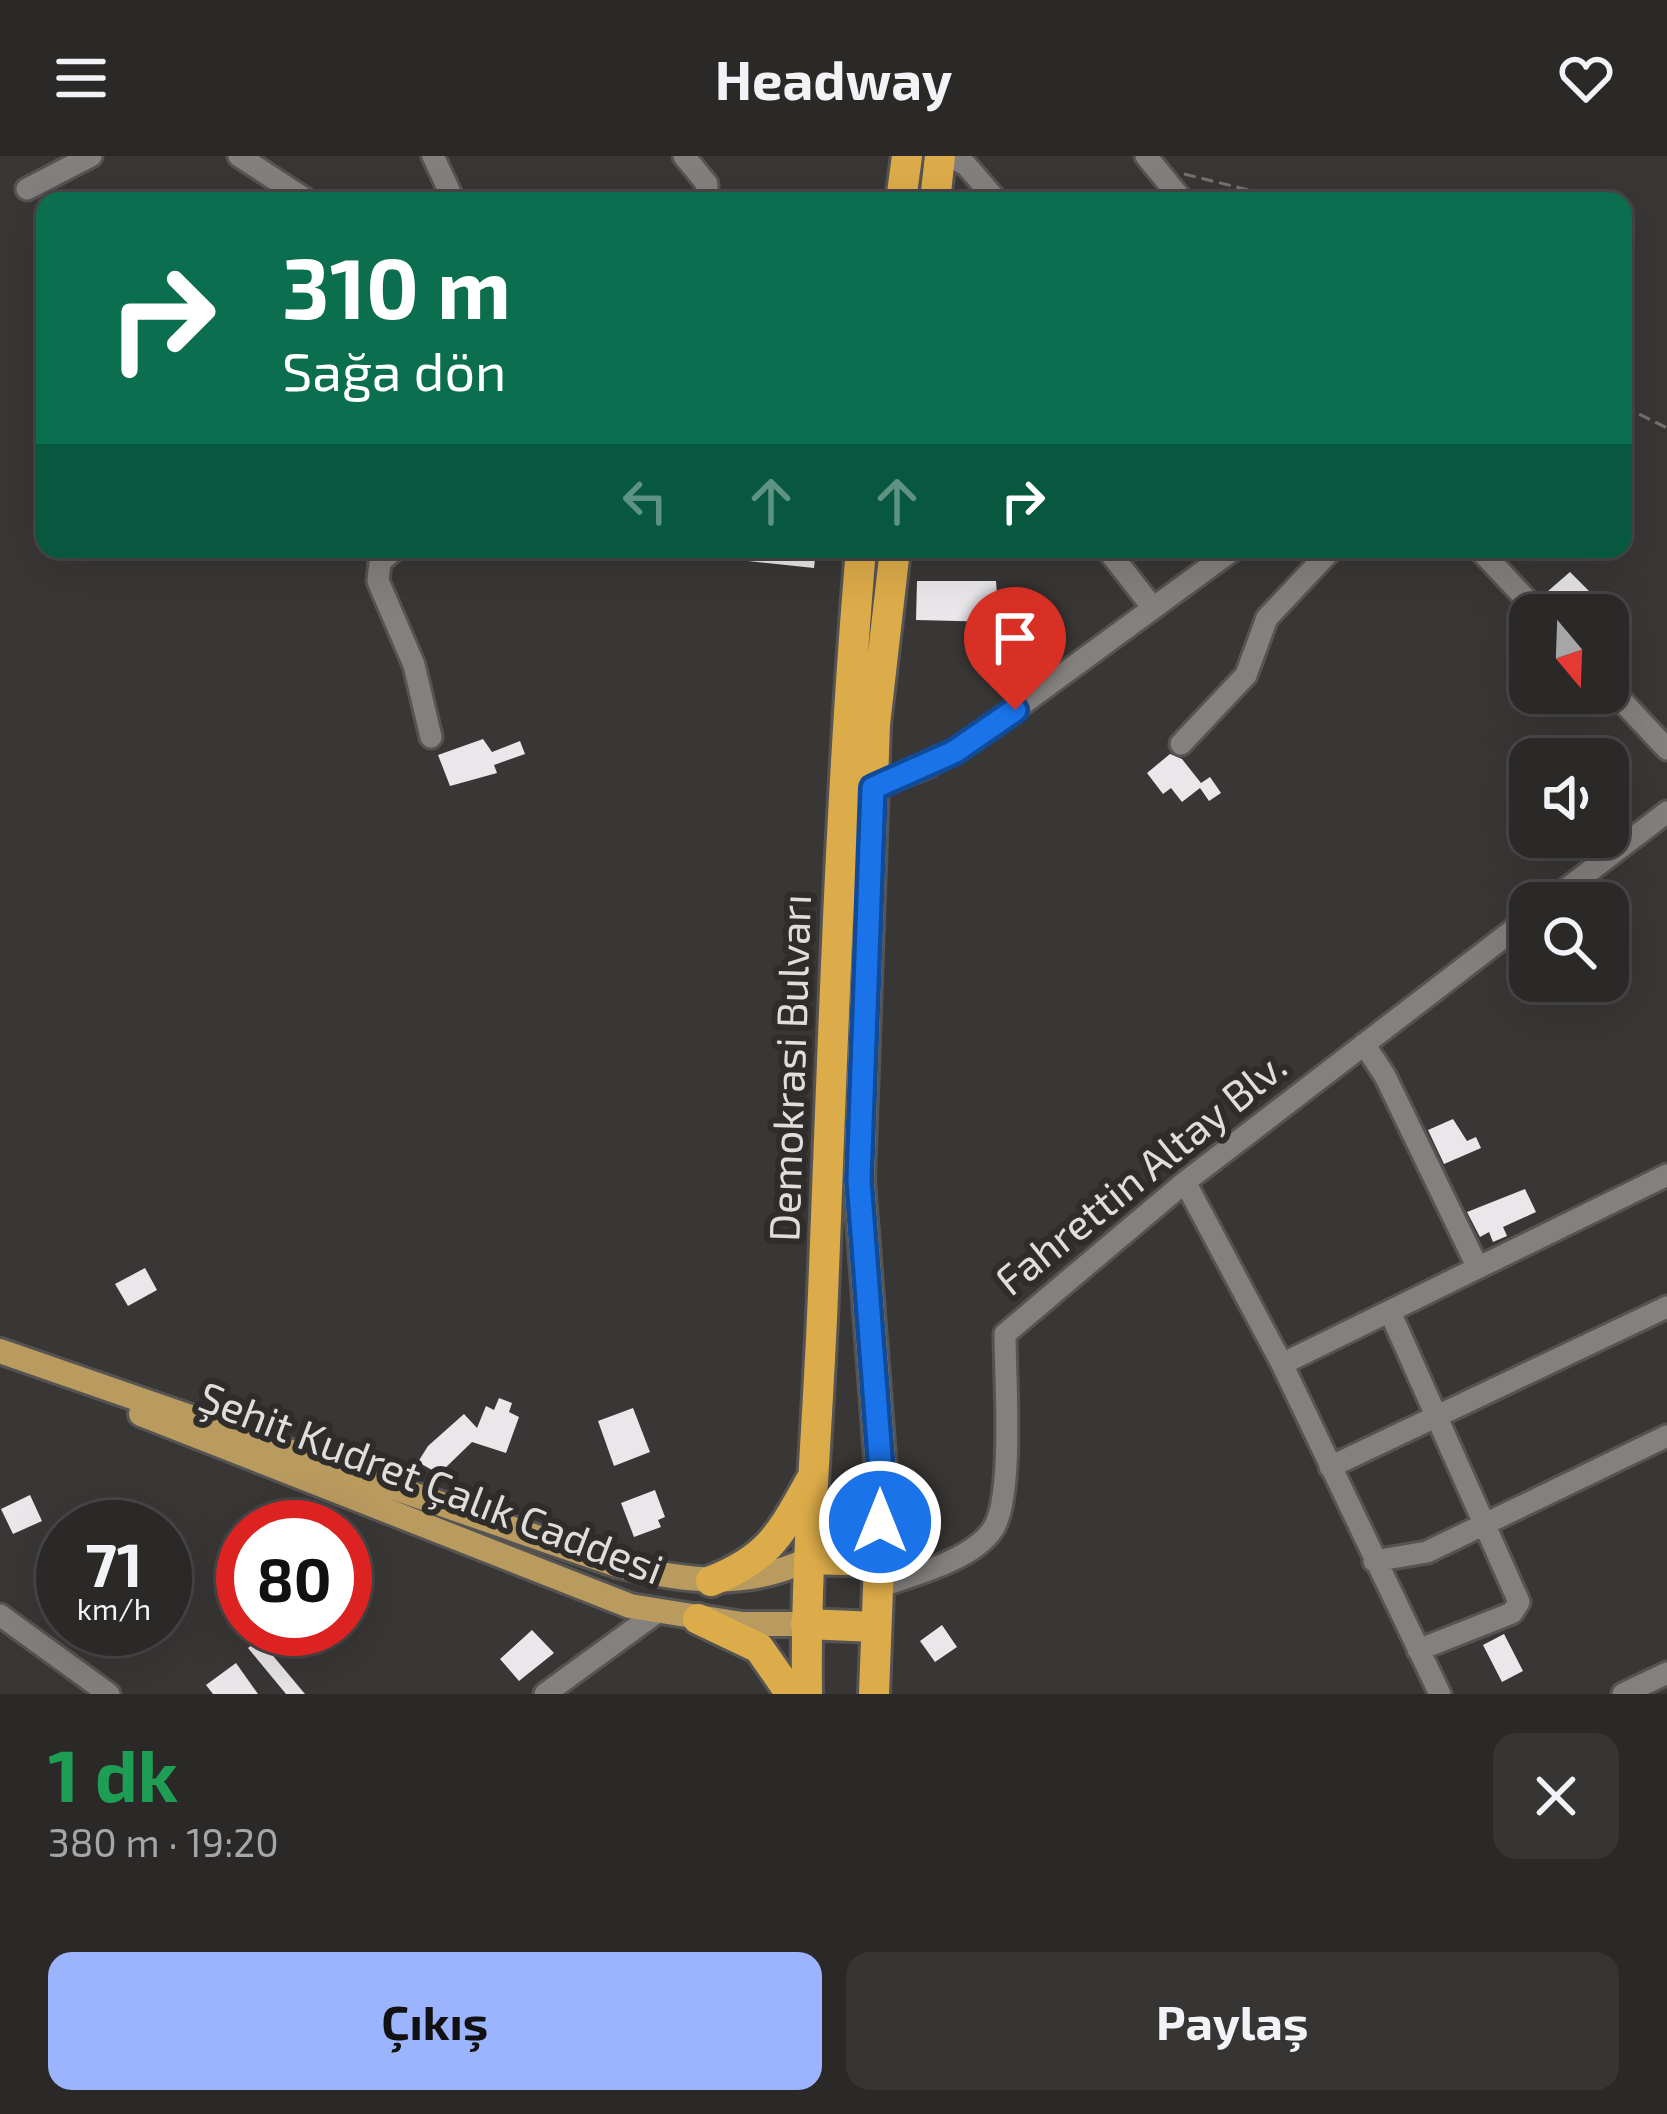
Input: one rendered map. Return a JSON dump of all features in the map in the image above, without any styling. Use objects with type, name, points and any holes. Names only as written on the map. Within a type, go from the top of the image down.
[{"type":"highway","points":[[902,192],[907,156]]},
{"type":"highway","points":[[936,192],[940,156]]},
{"type":"highway","name":"Demokrasi Bulvarı","points":[[807,1694],[808,1559],[817,1470],[840,840],[860,558]]},
{"type":"highway","name":"Demokrasi Bulvarı","points":[[874,1694],[882,1484],[859,1180],[873,788],[894,558]]},
{"type":"highway","points":[[711,1581],[764,1554],[785,1528],[817,1470]]},
{"type":"highway","points":[[808,1559],[878,1574]]},
{"type":"highway","points":[[698,1619],[759,1648],[791,1694]]},
{"type":"highway","points":[[806,1624],[876,1627]]},
{"type":"main road","name":"Şehit Kudret Çalık Caddesi","points":[[0,1351],[642,1571],[711,1581],[760,1577],[808,1559]]},
{"type":"main road","name":"Şehit Kudret Çalık Caddesi","points":[[41,1367],[80,1390],[656,1613],[806,1624]]},
{"type":"street","points":[[27,189],[91,156]]},
{"type":"street","points":[[239,156],[294,192]]},
{"type":"street","points":[[433,156],[450,192]]},
{"type":"street","points":[[684,156],[707,184],[707,192]]},
{"type":"street","points":[[950,156],[966,165],[989,192]]},
{"type":"street","points":[[1150,162],[1175,192]]},
{"type":"street","points":[[384,558],[378,581],[414,665],[431,737]]},
{"type":"street","points":[[1115,558],[1153,608]]},
{"type":"street","points":[[873,788],[954,752],[1222,558]]},
{"type":"street","points":[[1181,744],[1246,675],[1267,618],[1324,558]]},
{"type":"street","points":[[1487,558],[1521,594]]},
{"type":"street","points":[[1629,708],[1667,749]]},
{"type":"street","points":[[1575,882],[1667,812]]},
{"type":"street","name":"Fahrettin Altay Blv.","points":[[878,1574],[949,1563],[993,1530],[1005,1486],[1005,1334],[1185,1182],[1509,933]]},
{"type":"street","points":[[1364,1044],[1385,1076],[1478,1266]]},
{"type":"street","points":[[1282,1364],[1667,1175]]},
{"type":"street","points":[[1185,1182],[1282,1364],[1440,1694]]},
{"type":"street","points":[[1330,1467],[1667,1307]]},
{"type":"street","points":[[1390,1312],[1519,1596],[1518,1607],[1418,1650]]},
{"type":"street","points":[[1374,1562],[1415,1557],[1667,1436]]},
{"type":"street","points":[[545,1694],[656,1613]]},
{"type":"street","points":[[0,1615],[110,1694]]},
{"type":"street","points":[[1623,1694],[1667,1673]]},
{"type":"path","points":[[1150,162],[1260,192]]},
{"type":"path","points":[[1632,410],[1667,428]]},
{"type":"building","points":[[720,558],[815,558],[814,568]]},
{"type":"building","points":[[1570,572],[1592,594],[1551,594],[1548,591]]},
{"type":"building","points":[[917,581],[996,581],[999,622],[916,620]]},
{"type":"building","points":[[483,739],[492,752],[520,741],[525,754],[494,765],[497,773],[450,786],[438,755]]},
{"type":"building","points":[[1170,754],[1182,759],[1201,783],[1210,777],[1221,793],[1209,801],[1200,788],[1182,802],[1171,788],[1163,794],[1147,773]]},
{"type":"building","points":[[1453,1119],[1467,1141],[1476,1137],[1481,1148],[1444,1164],[1428,1130]]},
{"type":"building","points":[[1525,1189],[1536,1212],[1503,1227],[1507,1236],[1493,1242],[1489,1232],[1480,1237],[1467,1212]]},
{"type":"building","points":[[145,1268],[157,1290],[128,1306],[115,1284]]},
{"type":"building","points":[[499,1398],[512,1403],[509,1412],[519,1417],[506,1453],[472,1442],[439,1474],[418,1462],[428,1446],[464,1414],[477,1428],[486,1406],[494,1410]]},
{"type":"building","points":[[633,1408],[650,1452],[614,1466],[598,1421]]},
{"type":"building","points":[[655,1490],[665,1517],[658,1520],[661,1527],[634,1537],[621,1503]]},
{"type":"building","points":[[30,1495],[36,1524],[13,1534],[1,1509]]},
{"type":"building","points":[[942,1625],[957,1647],[935,1662],[920,1641]]},
{"type":"building","points":[[532,1630],[554,1653],[519,1681],[500,1659]]},
{"type":"building","points":[[1504,1634],[1523,1671],[1502,1682],[1483,1645]]},
{"type":"building","points":[[255,1656],[273,1656],[305,1694],[286,1694]]},
{"type":"building","points":[[236,1663],[258,1694],[213,1694],[206,1685]]},
{"type":"route","points":[[880,1522],[882,1484],[859,1180],[873,788],[954,752],[1015,710]]}]
